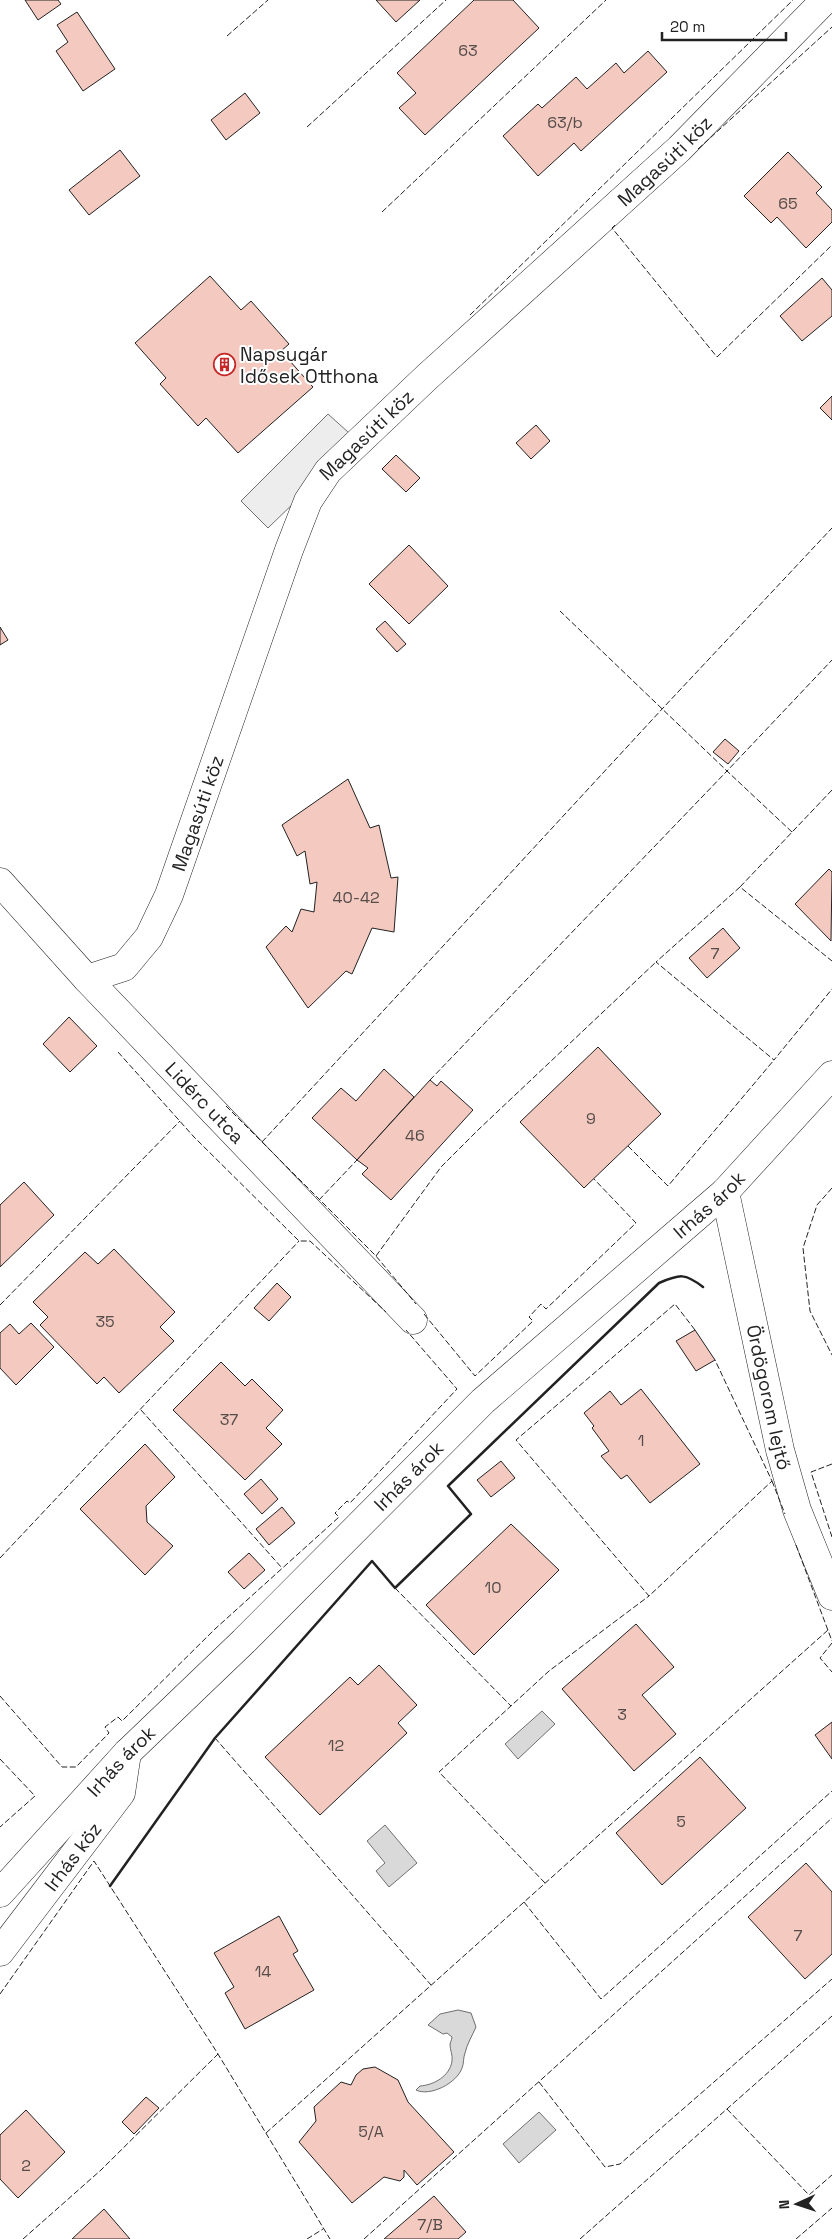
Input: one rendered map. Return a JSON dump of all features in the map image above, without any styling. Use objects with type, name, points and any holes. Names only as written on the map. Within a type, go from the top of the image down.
[{"type":"street","name":"Magasúti köz","points":[[87,979],[124,967],[149,937],[169,895],[289,550],[308,501],[328,471],[420,383],[679,149],[825,0]]},
{"type":"street","name":"Lidérc utca","points":[[0,882],[87,979],[413,1320]]},
{"type":"street","name":"Irhás árok","points":[[0,1893],[127,1753],[244,1641],[483,1401],[725,1192],[832,1074]]},
{"type":"street","name":"Ördögorom lejtő","points":[[725,1192],[780,1450],[797,1510],[832,1596]]},
{"type":"street","name":"Irhás köz","points":[[0,1952],[121,1793],[127,1753]]},
{"type":"shaded area","points":[[328,414],[358,441],[268,528],[241,501]]},
{"type":"shaded area","points":[[542,1711],[555,1724],[518,1759],[505,1744]]},
{"type":"shaded area","points":[[385,1825],[417,1863],[389,1887],[376,1871],[385,1863],[367,1841]]},
{"type":"shaded area","points":[[458,2010],[471,2013],[476,2027],[467,2046],[463,2066],[459,2074],[449,2083],[435,2090],[422,2092],[416,2090],[420,2086],[436,2082],[445,2075],[451,2066],[450,2045],[452,2037],[428,2025],[440,2014]]},
{"type":"shaded area","points":[[539,2112],[556,2130],[519,2163],[503,2144]]},
{"type":"building","points":[[25,0],[58,0],[61,4],[38,20]]},
{"type":"building","points":[[376,0],[420,0],[396,22]]},
{"type":"building","points":[[474,0],[513,0],[539,28],[425,135],[399,108],[416,93],[397,73]]},
{"type":"building","points":[[77,12],[115,69],[83,91],[56,51],[68,42],[57,25]]},
{"type":"building","points":[[648,51],[667,72],[581,151],[574,143],[538,176],[503,136],[538,104],[542,108],[576,77],[587,89],[616,63],[624,73]]},
{"type":"building","points":[[245,93],[260,113],[226,140],[211,120]]},
{"type":"building","points":[[120,150],[140,176],[89,215],[69,190]]},
{"type":"building","points":[[788,152],[822,187],[816,193],[832,210],[832,222],[806,248],[777,217],[771,223],[744,196]]},
{"type":"building","name":"Napsugár Idősek Otthona","points":[[210,276],[241,310],[251,301],[289,344],[281,351],[313,387],[238,453],[206,418],[198,426],[160,384],[166,378],[135,343]]},
{"type":"building","points":[[822,278],[832,290],[832,316],[802,341],[780,316]]},
{"type":"building","points":[[832,396],[832,420],[820,408]]},
{"type":"building","points":[[536,425],[550,441],[531,459],[516,443]]},
{"type":"building","points":[[396,455],[420,478],[406,492],[382,469]]},
{"type":"building","points":[[409,545],[448,586],[409,624],[369,584]]},
{"type":"building","points":[[385,621],[406,644],[397,652],[376,629]]},
{"type":"building","points":[[0,627],[8,640],[0,645]]},
{"type":"building","points":[[725,739],[739,751],[728,764],[713,752]]},
{"type":"building","points":[[348,779],[370,828],[379,825],[391,878],[398,877],[394,932],[372,928],[352,974],[346,971],[308,1008],[266,947],[286,926],[292,932],[301,909],[314,912],[317,882],[310,884],[305,851],[297,856],[282,825]]},
{"type":"building","points":[[829,869],[832,872],[831,941],[795,904]]},
{"type":"building","points":[[723,928],[740,948],[707,978],[689,958]]},
{"type":"building","points":[[69,1017],[97,1046],[70,1072],[43,1044]]},
{"type":"building","points":[[598,1047],[661,1114],[584,1188],[520,1122]]},
{"type":"building","points":[[384,1069],[414,1097],[357,1160],[312,1118],[341,1088],[356,1101]]},
{"type":"building","points":[[430,1080],[437,1086],[441,1081],[473,1110],[391,1200],[362,1174],[368,1168],[357,1160]]},
{"type":"building","points":[[24,1182],[54,1215],[0,1267],[0,1205]]},
{"type":"building","points":[[114,1249],[175,1312],[160,1327],[174,1341],[119,1393],[104,1377],[97,1384],[40,1325],[48,1317],[33,1302],[85,1252],[98,1264]]},
{"type":"building","points":[[277,1283],[291,1297],[269,1321],[254,1308]]},
{"type":"building","points":[[31,1323],[54,1347],[16,1385],[0,1368],[0,1333],[10,1324],[19,1334]]},
{"type":"building","points":[[695,1330],[715,1360],[696,1371],[676,1341]]},
{"type":"building","points":[[221,1362],[245,1386],[252,1379],[283,1410],[266,1428],[282,1444],[245,1480],[173,1410]]},
{"type":"building","points":[[641,1389],[700,1464],[650,1503],[627,1475],[621,1479],[601,1456],[609,1451],[592,1428],[594,1426],[584,1413],[610,1391],[621,1405]]},
{"type":"building","points":[[145,1444],[175,1477],[146,1506],[147,1522],[173,1546],[145,1575],[80,1509]]},
{"type":"building","points":[[501,1461],[515,1478],[491,1497],[477,1480]]},
{"type":"building","points":[[261,1479],[278,1499],[262,1514],[244,1494]]},
{"type":"building","points":[[282,1507],[295,1523],[269,1545],[256,1529]]},
{"type":"building","points":[[511,1524],[559,1570],[474,1655],[426,1605]]},
{"type":"building","points":[[249,1553],[265,1570],[244,1589],[228,1572]]},
{"type":"building","points":[[636,1624],[674,1667],[642,1695],[676,1734],[634,1771],[562,1689]]},
{"type":"building","points":[[379,1665],[417,1705],[398,1723],[407,1733],[320,1815],[265,1757],[350,1677],[358,1685]]},
{"type":"building","points":[[832,1722],[832,1759],[815,1735]]},
{"type":"building","points":[[700,1757],[746,1808],[662,1885],[616,1833]]},
{"type":"building","points":[[806,1863],[832,1892],[832,1954],[805,1979],[748,1917]]},
{"type":"building","points":[[279,1916],[298,1951],[293,1954],[314,1990],[245,2029],[225,1993],[234,1987],[214,1953]]},
{"type":"building","points":[[375,2067],[398,2080],[408,2102],[454,2152],[417,2185],[404,2170],[404,2177],[400,2181],[384,2177],[352,2203],[299,2142],[316,2121],[314,2107],[341,2082],[351,2085],[356,2075],[363,2069]]},
{"type":"building","points":[[146,2097],[159,2108],[134,2134],[122,2122]]},
{"type":"building","points":[[26,2110],[65,2152],[18,2198],[0,2179],[0,2135]]},
{"type":"building","points":[[434,2196],[466,2232],[458,2239],[384,2239]]},
{"type":"building","points":[[104,2209],[130,2239],[72,2239]]},
{"type":"fence","points":[[227,36],[268,0]]},
{"type":"fence","points":[[307,127],[446,0]]},
{"type":"fence","points":[[382,212],[606,0]]},
{"type":"fence","points":[[470,315],[793,0]]},
{"type":"fence","points":[[698,149],[832,27]]},
{"type":"fence","points":[[615,225],[612,228],[717,357],[832,245]]},
{"type":"fence","points":[[262,1142],[832,528]]},
{"type":"fence","points":[[430,1080],[727,771],[560,611]]},
{"type":"fence","points":[[792,832],[727,771],[832,660]]},
{"type":"fence","points":[[832,790],[740,887],[832,961]]},
{"type":"fence","points":[[740,887],[656,962],[774,1060],[832,989]]},
{"type":"fence","points":[[376,1256],[441,1167],[656,962]]},
{"type":"fence","points":[[118,1052],[194,1137],[299,1241],[310,1241],[386,1312]]},
{"type":"fence","points":[[628,1146],[668,1186],[774,1060]]},
{"type":"fence","points":[[226,1106],[376,1256],[416,1304]]},
{"type":"fence","points":[[0,1305],[180,1121]]},
{"type":"fence","points":[[319,1200],[357,1160]]},
{"type":"fence","points":[[424,1314],[475,1376],[533,1321],[529,1317],[541,1304],[546,1309],[636,1223],[594,1179]]},
{"type":"fence","points":[[832,1188],[817,1205],[803,1248],[810,1311],[832,1355]]},
{"type":"fence","points":[[0,1558],[299,1241]]},
{"type":"fence","points":[[695,1330],[675,1304],[516,1440],[649,1596],[772,1481],[715,1360]]},
{"type":"fence","points":[[0,1696],[62,1767],[76,1767],[109,1733],[105,1727],[118,1717],[122,1721],[215,1629],[339,1517],[335,1513],[347,1501],[350,1503],[457,1389],[406,1330]]},
{"type":"fence","points":[[141,1410],[282,1568]]},
{"type":"fence","points":[[832,1464],[811,1472],[832,1537]]},
{"type":"fence","points":[[772,1481],[785,1514]]},
{"type":"fence","points":[[796,1545],[832,1641]]},
{"type":"fence","points":[[395,1588],[511,1706]]},
{"type":"fence","points":[[545,1883],[439,1772],[549,1671],[649,1596]]},
{"type":"fence","points":[[266,2133],[828,1630]]},
{"type":"fence","points":[[832,1643],[820,1658],[832,1672]]},
{"type":"fence","points":[[215,1738],[431,1985]]},
{"type":"fence","points":[[0,1759],[35,1796],[0,1827]]},
{"type":"fence","points":[[524,1902],[601,1999],[832,1791]]},
{"type":"fence","points":[[364,2239],[832,1818]]},
{"type":"fence","points":[[0,1994],[94,1861],[218,2054],[330,2239]]},
{"type":"fence","points":[[539,2082],[605,2167],[620,2164],[832,1979]]},
{"type":"fence","points":[[580,2239],[832,2016]]},
{"type":"fence","points":[[23,2239],[101,2170],[218,2054]]},
{"type":"fence","points":[[727,2109],[809,2195],[832,2175]]},
{"type":"fence","points":[[796,2239],[832,2208]]},
{"type":"fence","points":[[307,2239],[323,2229]]},
{"type":"wall","points":[[110,1886],[215,1738],[372,1561],[395,1588],[471,1514],[448,1486],[659,1283],[682,1276],[691,1279],[703,1287]]},
{"type":"place","name":"Napsugár Idősek Otthona","points":[[224,365]]}]
